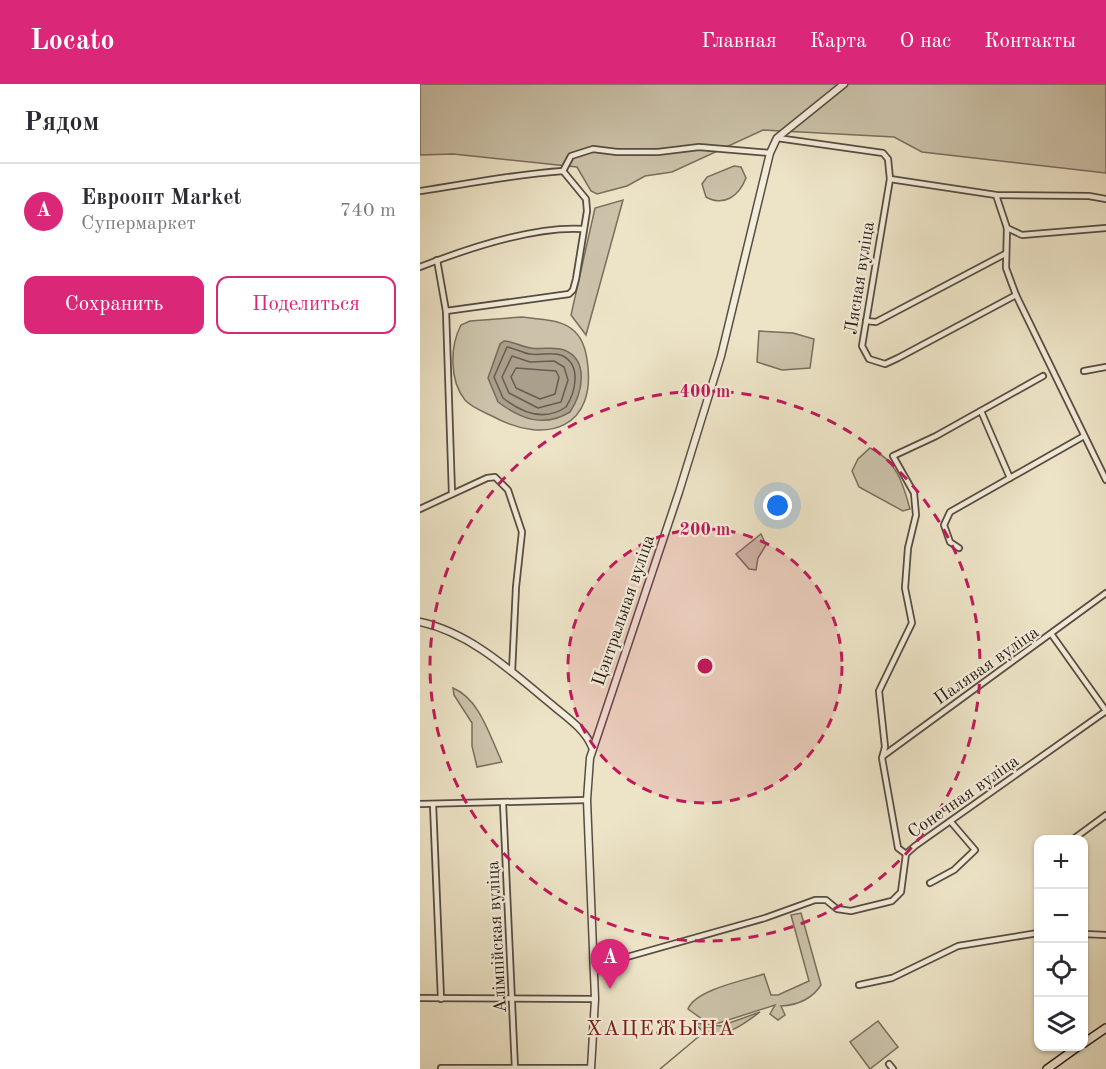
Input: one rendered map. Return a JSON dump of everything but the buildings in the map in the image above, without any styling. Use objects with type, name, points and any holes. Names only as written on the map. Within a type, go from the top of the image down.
[{"type":"main road","points":[[1088,1040],[1106,1028]]},
{"type":"main road","points":[[1047,1069],[1073,1051]]},
{"type":"street","points":[[777,138],[844,84]]},
{"type":"street","name":"Цэнтральная вуліца","points":[[591,1069],[595,966],[587,800],[592,747],[680,492],[721,356],[770,153],[777,138]]},
{"type":"street","name":"Лясная вуліца","points":[[777,138],[883,153],[888,159],[890,179],[862,346],[869,359],[885,363],[1016,295]]},
{"type":"street","points":[[563,171],[572,156],[593,149],[617,152],[658,152],[699,147],[770,153]]},
{"type":"street","points":[[420,191],[493,181],[520,174],[563,171]]},
{"type":"street","points":[[446,311],[569,294],[573,290],[584,229],[586,199],[563,171]]},
{"type":"street","points":[[890,179],[996,195],[1061,198],[1089,195],[1106,199]]},
{"type":"street","points":[[996,195],[1007,228],[1006,268],[1016,295],[1106,480]]},
{"type":"street","points":[[420,267],[535,232],[558,227],[584,229]]},
{"type":"street","points":[[1007,228],[1022,235],[1106,228]]},
{"type":"street","points":[[866,321],[876,322],[1005,254]]},
{"type":"street","points":[[437,260],[446,311],[452,494]]},
{"type":"street","points":[[1084,371],[1106,367]]},
{"type":"street","points":[[906,854],[898,848],[882,758],[885,747],[879,691],[912,622],[905,588],[908,548],[916,506],[911,485],[893,456],[1043,376]]},
{"type":"street","points":[[981,411],[1010,478]]},
{"type":"street","points":[[959,548],[950,542],[944,525],[950,512],[1084,436]]},
{"type":"street","points":[[420,509],[487,478],[495,477],[502,482],[521,525],[512,672]]},
{"type":"street","name":"Палявая вуліца","points":[[882,758],[888,751],[1052,635],[1106,593]]},
{"type":"street","points":[[420,622],[448,631],[473,644],[512,672],[583,731],[592,747]]},
{"type":"street","points":[[1052,635],[1106,711]]},
{"type":"street","name":"Сонечная вуліца","points":[[595,966],[765,918],[815,900],[826,900],[837,909],[851,911],[898,897],[904,883],[906,854],[1106,711]]},
{"type":"street","points":[[420,804],[587,800]]},
{"type":"street","name":"Алімпійская вуліца","points":[[503,803],[513,999],[514,1069]]},
{"type":"street","points":[[433,804],[441,999]]},
{"type":"street","points":[[1079,835],[1106,815]]},
{"type":"street","points":[[930,883],[954,870],[975,850],[951,822]]},
{"type":"street","points":[[859,985],[892,978],[957,946],[1034,934]]},
{"type":"street","points":[[1088,934],[1106,934]]},
{"type":"street","points":[[420,998],[595,999]]},
{"type":"street","points":[[889,1064],[893,1069]]},
{"type":"street","points":[[441,1068],[591,1069]]},
{"type":"shaded area","points":[[420,84],[1106,84],[1106,173],[922,152],[894,137],[763,130],[672,172],[645,176],[627,186],[597,194],[591,191],[577,167],[453,154],[420,155]]},
{"type":"shaded area","points":[[734,166],[741,167],[746,178],[735,195],[719,201],[706,197],[702,184],[707,177]]},
{"type":"shaded area","points":[[623,200],[586,335],[571,315],[595,208]]},
{"type":"shaded area","points":[[522,317],[564,324],[579,336],[584,346],[588,382],[585,401],[576,415],[564,425],[549,429],[532,429],[512,425],[471,405],[465,400],[456,383],[453,353],[461,325],[470,321]]},
{"type":"shaded area","points":[[759,331],[793,333],[814,339],[810,368],[782,370],[757,362]]},
{"type":"shaded area","points":[[870,448],[886,459],[897,473],[910,509],[903,511],[859,487],[852,471],[858,459]]},
{"type":"shaded area","points":[[761,534],[766,545],[758,558],[756,570],[749,569],[736,554]]},
{"type":"shaded area","points":[[453,688],[462,693],[477,710],[502,762],[477,767],[472,746],[472,723],[454,695]]},
{"type":"shaded area","points":[[801,913],[821,985],[809,998],[799,1003],[781,1006],[785,1015],[778,1020],[770,1014],[775,1005],[719,1023],[706,1022],[688,1009],[692,1002],[710,991],[764,974],[771,995],[778,995],[809,981],[791,915]]},
{"type":"shaded area","points":[[760,1012],[723,1034],[708,1036],[694,1023],[721,1026]]},
{"type":"shaded area","points":[[878,1021],[898,1047],[870,1069],[850,1042]]},
{"type":"water","points":[[504,341],[531,348],[564,350],[578,361],[580,387],[570,412],[551,420],[533,419],[515,413],[498,402],[488,378],[500,344]]},
{"type":"waterway","points":[[660,1069],[703,1033]]},
{"type":"place","name":"Евроопт Market","points":[[610,989]]},
{"type":"district","name":"ХАЦЕЖЫНА","points":[[661,1028]]}]
